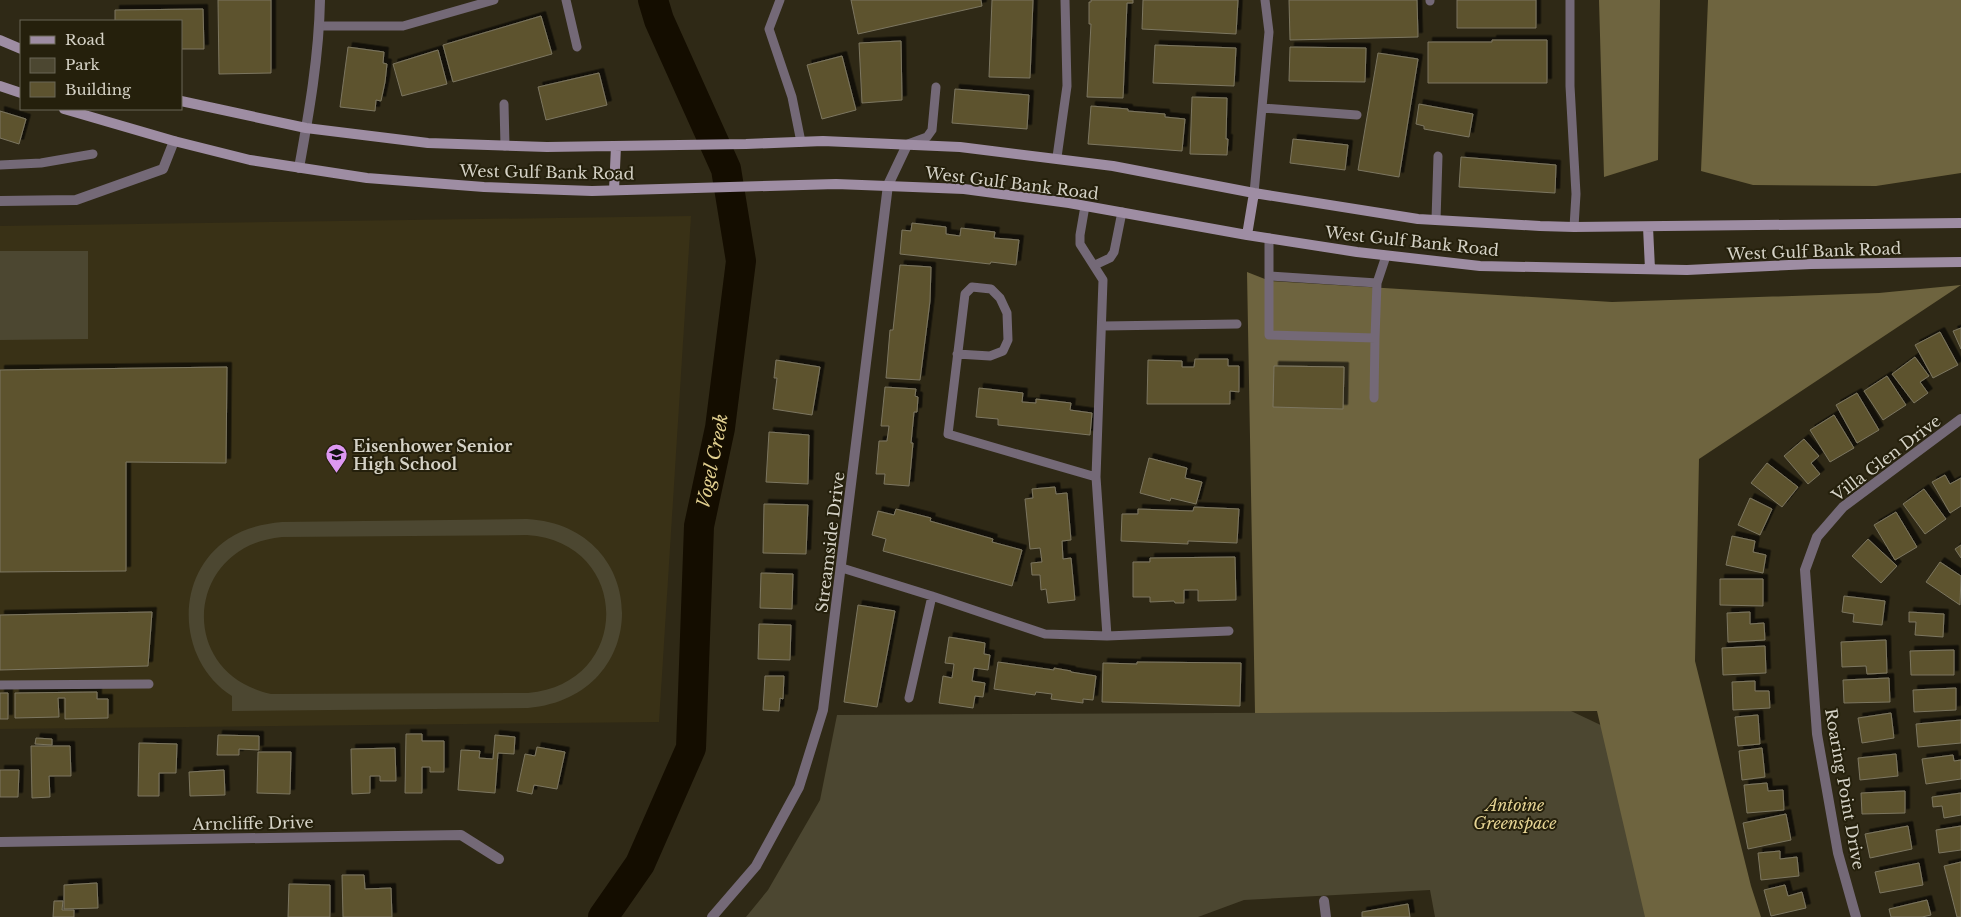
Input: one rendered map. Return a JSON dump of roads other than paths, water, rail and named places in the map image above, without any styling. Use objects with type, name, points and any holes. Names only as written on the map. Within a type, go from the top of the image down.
[{"type":"main road","points":[[0,40],[20,49]]},
{"type":"main road","points":[[0,86],[20,93]]},
{"type":"main road","name":"West Gulf Bank Road","points":[[182,101],[306,128],[428,143],[546,147],[746,144],[824,140],[960,146],[1113,166],[1254,193],[1418,219],[1574,226],[1648,227],[1961,223]]},
{"type":"main road","name":"West Gulf Bank Road","points":[[67,110],[174,141],[250,160],[367,178],[494,187],[614,190],[690,187],[888,185],[964,189],[1085,206],[1247,235],[1386,256],[1480,266],[1687,270],[1811,264],[1961,262]]},
{"type":"main road","points":[[614,190],[616,146]]},
{"type":"main road","points":[[1247,235],[1254,193]]},
{"type":"main road","points":[[1648,227],[1650,269]]},
{"type":"street","points":[[299,168],[320,26],[320,0]]},
{"type":"street","points":[[0,201],[76,200],[163,169],[174,141]]},
{"type":"street","name":"Streamside Drive","points":[[712,917],[756,866],[799,787],[824,710],[888,185],[907,145]]},
{"type":"street","name":"Villa Glen Drive","points":[[1807,604],[1805,570],[1818,537],[1843,507],[1961,419]]},
{"type":"street","name":"Roaring Point Drive","points":[[1807,604],[1818,734],[1838,853],[1856,917]]},
{"type":"street","name":"Arncliffe Drive","points":[[0,842],[461,835],[499,859]]},
{"type":"street","points":[[1324,901],[1326,917]]},
{"type":"lane","points":[[320,26],[403,26],[494,0]]},
{"type":"lane","points":[[566,0],[577,47]]},
{"type":"lane","points":[[780,0],[769,29],[792,97],[801,142]]},
{"type":"lane","points":[[1057,158],[1067,86],[1065,0]]},
{"type":"lane","points":[[1254,193],[1269,32],[1265,0]]},
{"type":"lane","points":[[1570,0],[1570,86],[1576,194],[1574,226]]},
{"type":"lane","points":[[907,145],[927,137],[932,130],[936,87]]},
{"type":"lane","points":[[504,104],[505,146]]},
{"type":"lane","points":[[1263,108],[1357,115]]},
{"type":"lane","points":[[0,165],[41,164],[93,154]]},
{"type":"lane","points":[[1436,220],[1438,156]]},
{"type":"lane","points":[[1085,206],[1080,244],[1104,280],[1096,477],[1107,636]]},
{"type":"lane","points":[[1095,265],[1110,258],[1114,252],[1122,212]]},
{"type":"lane","points":[[1269,238],[1269,335],[1375,338]]},
{"type":"lane","points":[[1374,398],[1377,282],[1386,256]]},
{"type":"lane","points":[[1269,276],[1377,282]]},
{"type":"lane","points":[[957,354],[990,356],[1003,351],[1008,340],[1007,313],[1000,298],[991,289],[972,287],[964,294],[957,354],[948,434],[1096,477]]},
{"type":"lane","points":[[1102,326],[1237,324]]},
{"type":"lane","points":[[842,568],[1045,634],[1107,636],[1229,631]]},
{"type":"lane","points":[[909,698],[932,596]]},
{"type":"lane","points":[[0,685],[149,684]]},
{"type":"waterway","name":"Vogel Creek","points":[[603,917],[640,864],[691,748],[699,526],[720,428],[741,261],[726,169],[659,20],[653,0]]},
{"type":"place","name":"Eisenhower Senior High School","points":[[337,474]]},
{"type":"park label","name":"Antoine Greenspace","points":[[1515,814]]}]
